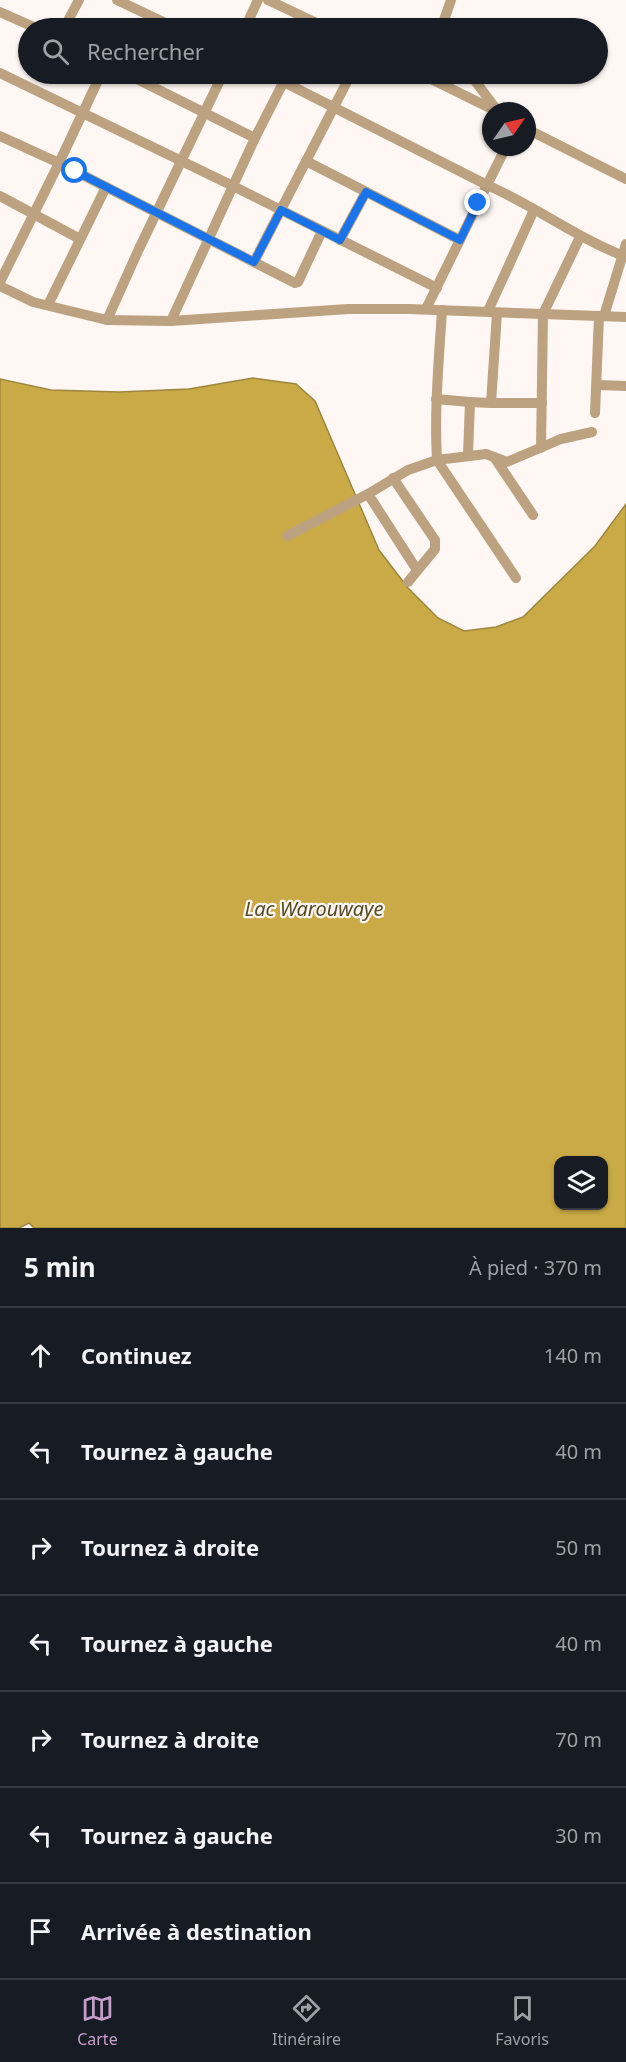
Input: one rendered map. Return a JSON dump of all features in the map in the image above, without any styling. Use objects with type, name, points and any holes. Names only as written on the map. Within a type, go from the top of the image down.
[{"type":"street","points":[[69,18],[79,0]]},
{"type":"street","points":[[117,0],[155,18]]},
{"type":"street","points":[[249,18],[258,0]]},
{"type":"street","points":[[268,0],[306,18]]},
{"type":"street","points":[[445,18],[451,0]]},
{"type":"street","points":[[0,12],[18,20]]},
{"type":"street","points":[[0,73],[18,82]]},
{"type":"street","points":[[23,84],[436,288]]},
{"type":"street","points":[[96,84],[0,284],[33,302],[107,320],[171,321],[348,309],[426,309],[626,317]]},
{"type":"street","points":[[148,84],[255,138]]},
{"type":"street","points":[[107,320],[218,84]]},
{"type":"street","points":[[171,321],[255,138],[282,84]]},
{"type":"street","points":[[290,84],[505,193],[580,237],[624,256]]},
{"type":"street","points":[[254,262],[346,84]]},
{"type":"street","points":[[442,84],[482,104]]},
{"type":"street","points":[[477,84],[490,102]]},
{"type":"street","points":[[536,134],[626,179]]},
{"type":"street","points":[[0,136],[59,163],[296,283],[322,231]]},
{"type":"street","points":[[426,309],[502,156]]},
{"type":"street","points":[[306,161],[460,240]]},
{"type":"street","points":[[48,306],[106,187]]},
{"type":"street","points":[[340,240],[366,192]]},
{"type":"street","points":[[0,196],[80,239]]},
{"type":"street","points":[[491,403],[492,312],[534,210]]},
{"type":"street","points":[[541,448],[543,315],[580,237]]},
{"type":"street","points":[[595,413],[602,316],[624,256],[626,244]]},
{"type":"street","points":[[442,310],[436,399],[437,460],[516,578]]},
{"type":"street","points":[[597,385],[626,386]]},
{"type":"street","points":[[436,399],[491,403],[542,403]]},
{"type":"street","points":[[468,455],[470,402]]},
{"type":"street","points":[[287,536],[368,494],[408,470],[437,460],[486,454],[507,462],[561,439],[592,432]]},
{"type":"street","points":[[494,457],[533,515]]},
{"type":"street","points":[[393,478],[435,540],[435,549],[408,582]]},
{"type":"street","points":[[368,494],[417,570]]},
{"type":"water","name":"Lac Warouwaye","points":[[253,378],[296,384],[315,401],[379,550],[408,588],[438,618],[464,631],[496,627],[523,617],[595,546],[626,504],[626,1228],[34,1228],[29,1223],[19,1228],[0,1228],[0,379],[51,390],[119,392],[189,389]]},
{"type":"route","points":[[75,171],[254,262],[281,210],[340,240],[366,192],[460,240],[478,203]]}]
